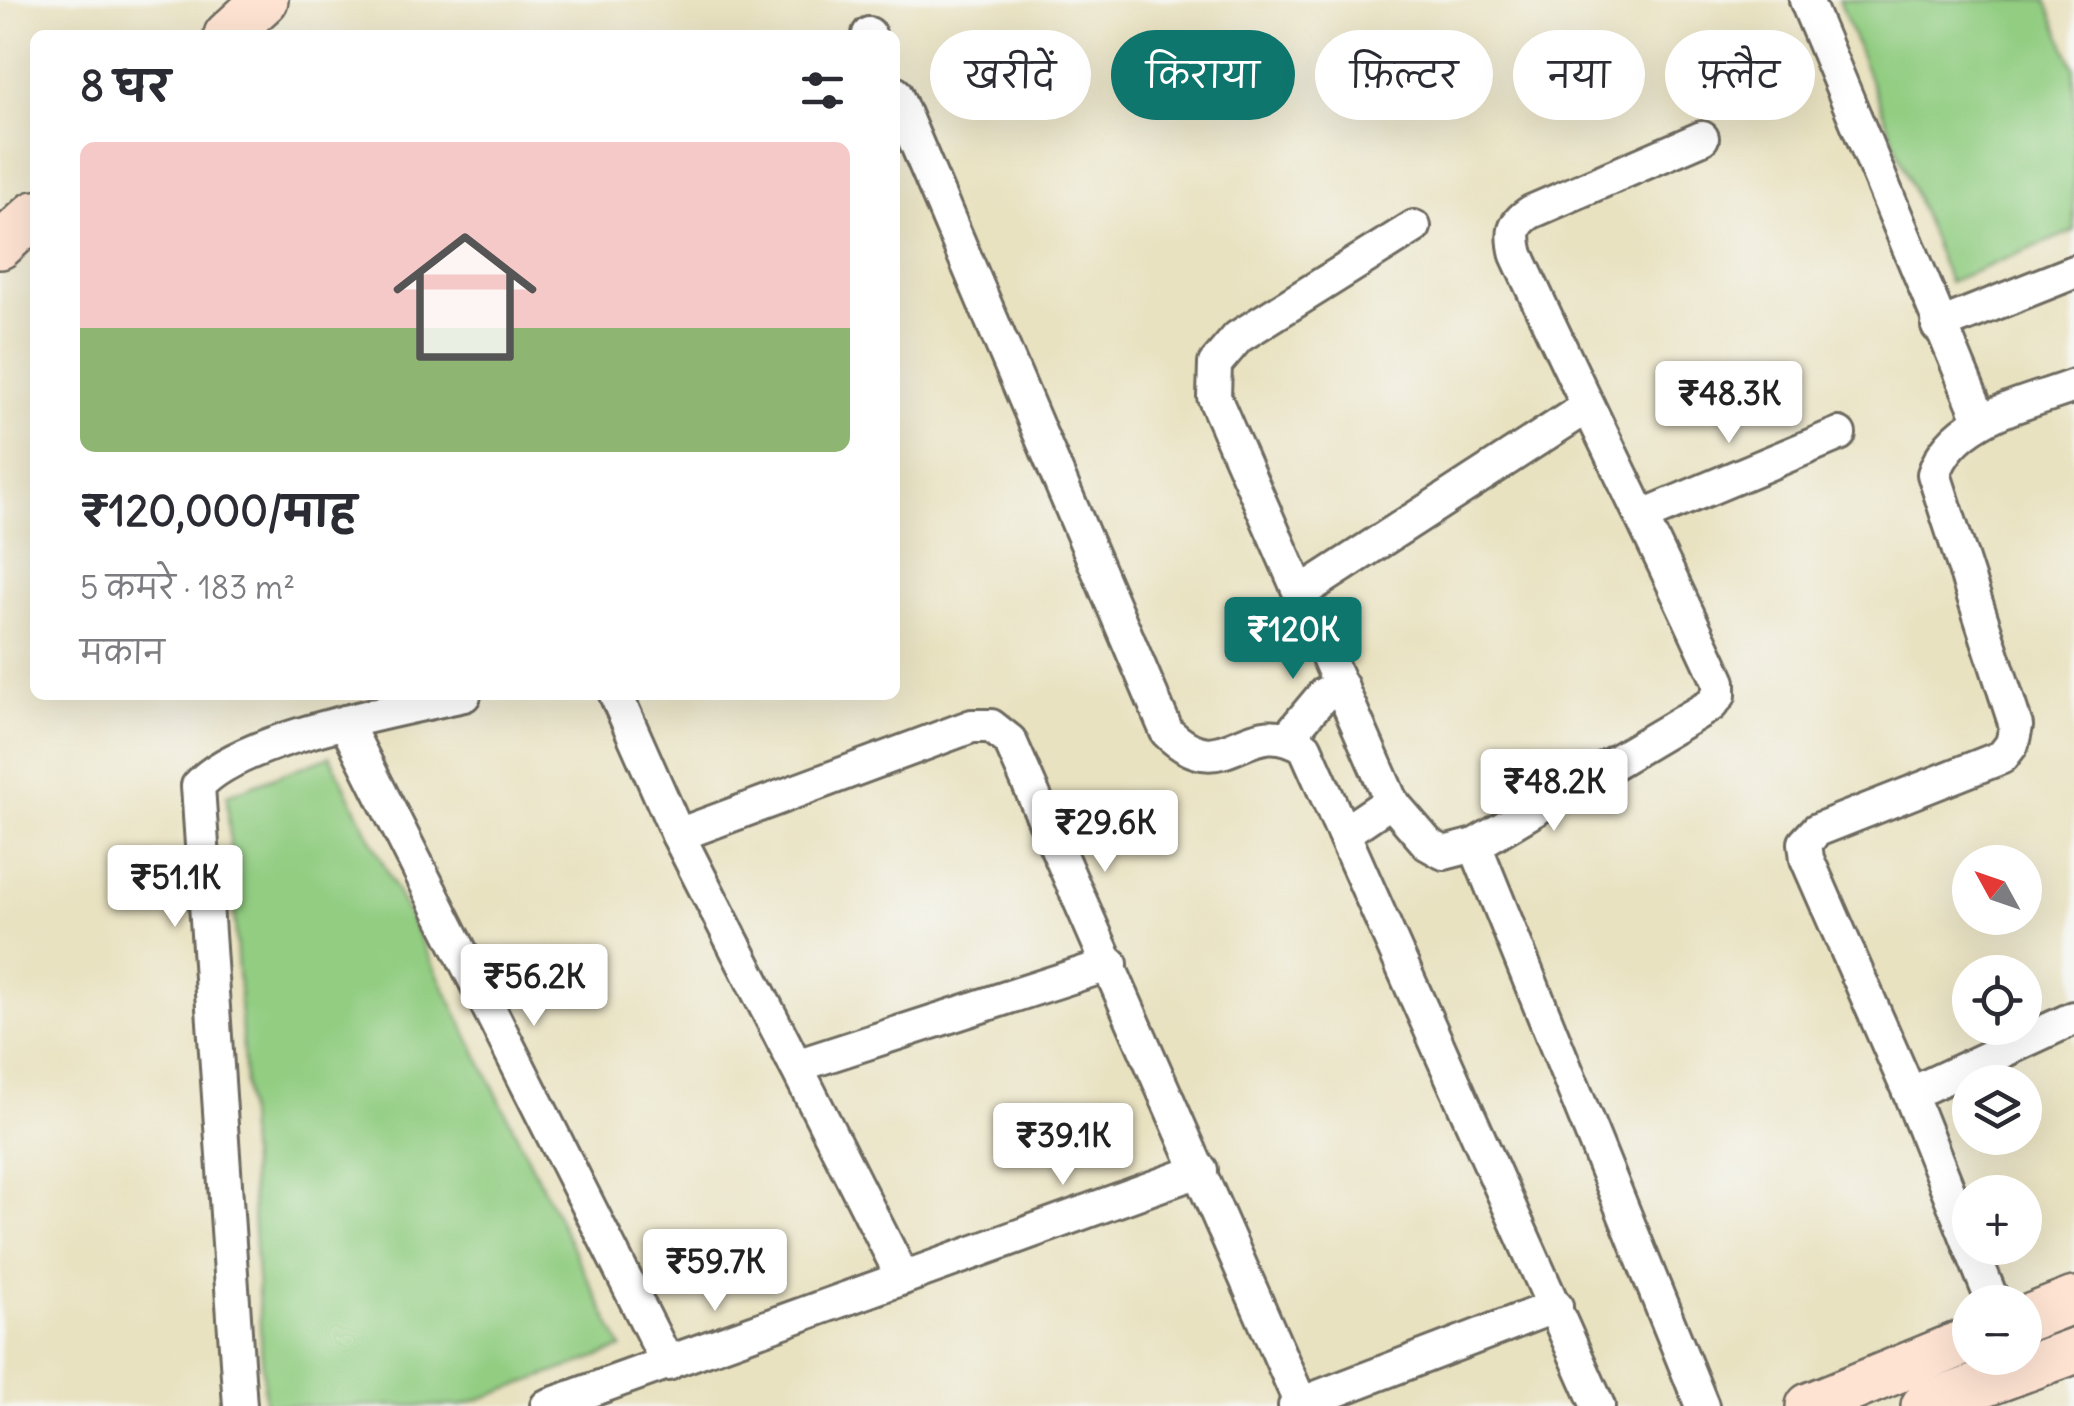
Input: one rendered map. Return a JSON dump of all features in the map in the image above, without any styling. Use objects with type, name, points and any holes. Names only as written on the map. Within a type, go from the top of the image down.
[{"type":"street","points":[[232,30],[265,0]]},
{"type":"street","points":[[1806,0],[1938,326],[1981,421]]},
{"type":"street","points":[[900,117],[906,146],[1167,732],[1186,750],[1211,756],[1266,734],[1288,736],[1306,747],[1598,1406]]},
{"type":"street","points":[[1414,227],[1238,337],[1215,364],[1214,398],[1392,801],[1428,844],[1444,853],[1475,845],[1711,705],[1719,696],[1719,682],[1643,516],[1586,407],[1517,255],[1512,234],[1518,220],[1702,138]]},
{"type":"street","points":[[0,246],[30,219]]},
{"type":"street","points":[[1938,326],[2074,272]]},
{"type":"street","points":[[1952,1200],[1808,858],[1806,843],[1817,830],[2002,758],[2012,744],[2016,726],[1934,474],[1940,455],[1957,435],[1981,421],[2074,386]]},
{"type":"street","points":[[1300,592],[1586,407]]},
{"type":"street","points":[[1643,516],[1838,434]]},
{"type":"street","points":[[1288,736],[1324,694],[1342,687]]},
{"type":"street","points":[[240,1406],[198,786],[212,769],[345,722],[442,700]]},
{"type":"street","points":[[618,700],[678,835],[903,1278]]},
{"type":"street","points":[[345,722],[668,1364]]},
{"type":"street","points":[[678,835],[972,726],[991,726],[1010,742],[1201,1170],[1298,1405],[1556,1306]]},
{"type":"street","points":[[1344,834],[1392,801]]},
{"type":"street","points":[[1475,845],[1702,1406]]},
{"type":"street","points":[[796,1066],[1110,964]]},
{"type":"street","points":[[1910,1094],[2074,1018]]},
{"type":"street","points":[[547,1406],[1201,1170]]},
{"type":"street","points":[[2042,1312],[2074,1300]]},
{"type":"street","points":[[1809,1406],[1952,1347]]},
{"type":"street","points":[[1924,1406],[2074,1352]]},
{"type":"green space","points":[[1839,0],[2046,0],[2074,68],[2074,231],[1949,282]]},
{"type":"green space","points":[[330,756],[622,1348],[461,1406],[265,1406],[227,795]]}]
